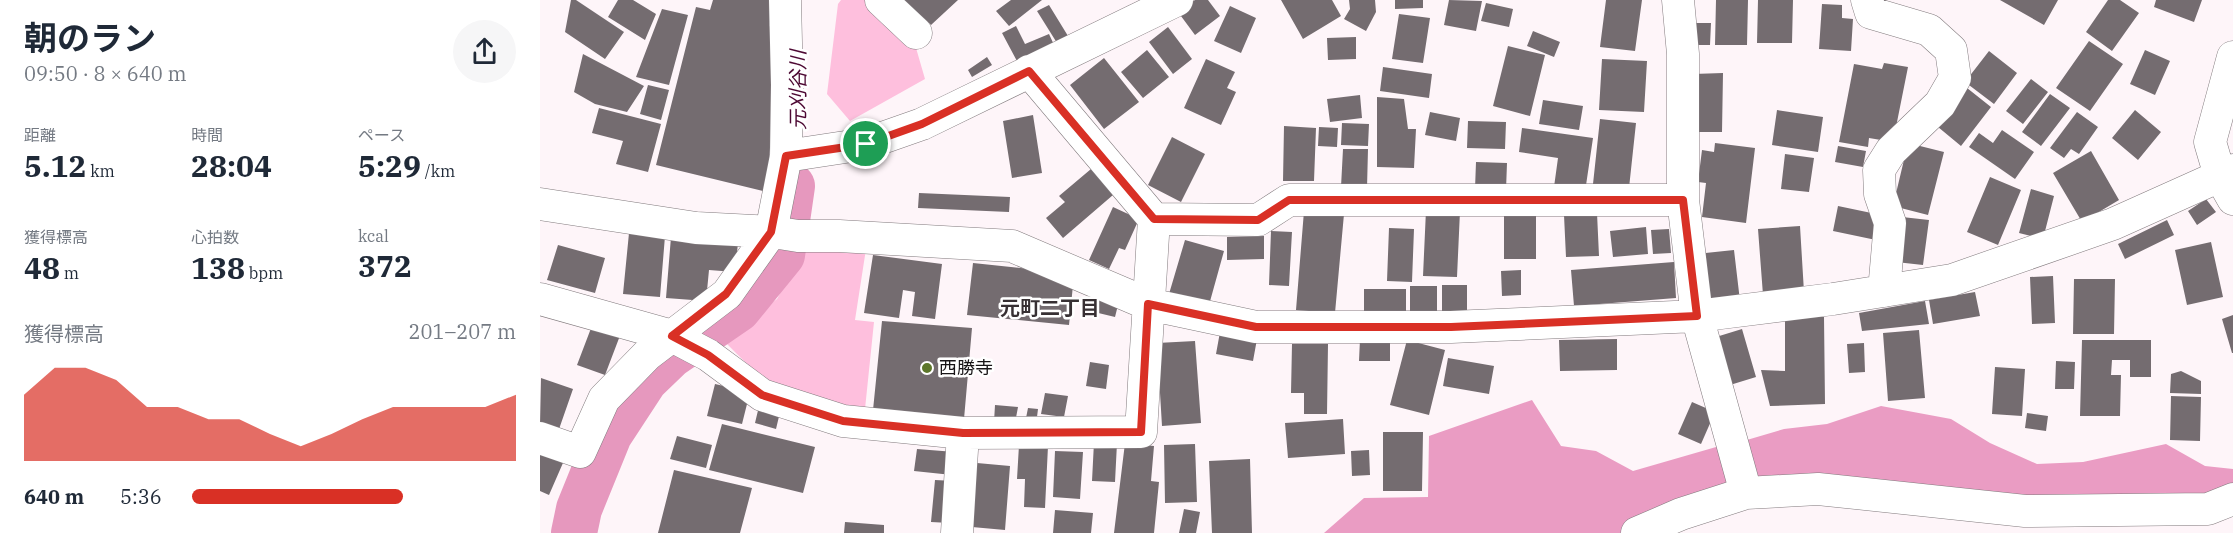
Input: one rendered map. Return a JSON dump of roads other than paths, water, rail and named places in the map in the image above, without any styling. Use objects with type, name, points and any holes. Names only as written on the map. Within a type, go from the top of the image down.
[{"type":"street","points":[[540,438],[580,452],[604,399],[647,355],[726,294],[780,234],[787,156],[785,0]]},
{"type":"street","points":[[881,0],[916,33]]},
{"type":"street","points":[[787,156],[866,144],[922,124],[1177,0]]},
{"type":"street","points":[[1678,0],[1683,54],[1683,200],[1697,316],[1746,493]]},
{"type":"street","points":[[1869,7],[1929,30],[1951,50],[1955,78],[1940,104],[1891,151],[1880,170],[1880,194],[1890,223],[1884,291]]},
{"type":"street","points":[[540,204],[696,228],[1012,246],[1148,304],[1256,327],[1451,327],[1697,316],[1952,280],[2229,182],[2211,142],[2233,57]]},
{"type":"street","points":[[540,299],[673,336],[708,355],[762,395],[843,421],[963,433],[1141,432],[1154,219],[1029,71]]},
{"type":"street","points":[[1154,219],[1258,220],[1289,200],[1683,200]]},
{"type":"street","points":[[957,533],[963,433]]},
{"type":"street","points":[[1637,533],[1681,514],[1746,493],[1818,489],[2025,511],[2208,508],[2233,499]]},
{"type":"waterway","name":"元刈谷川","points":[[574,533],[579,509],[609,435],[645,380],[671,355],[738,309],[782,255],[792,186]]},
{"type":"place","name":"西勝寺","points":[[927,368]]},
{"type":"district","name":"元町二丁目","points":[[1050,308]]}]
